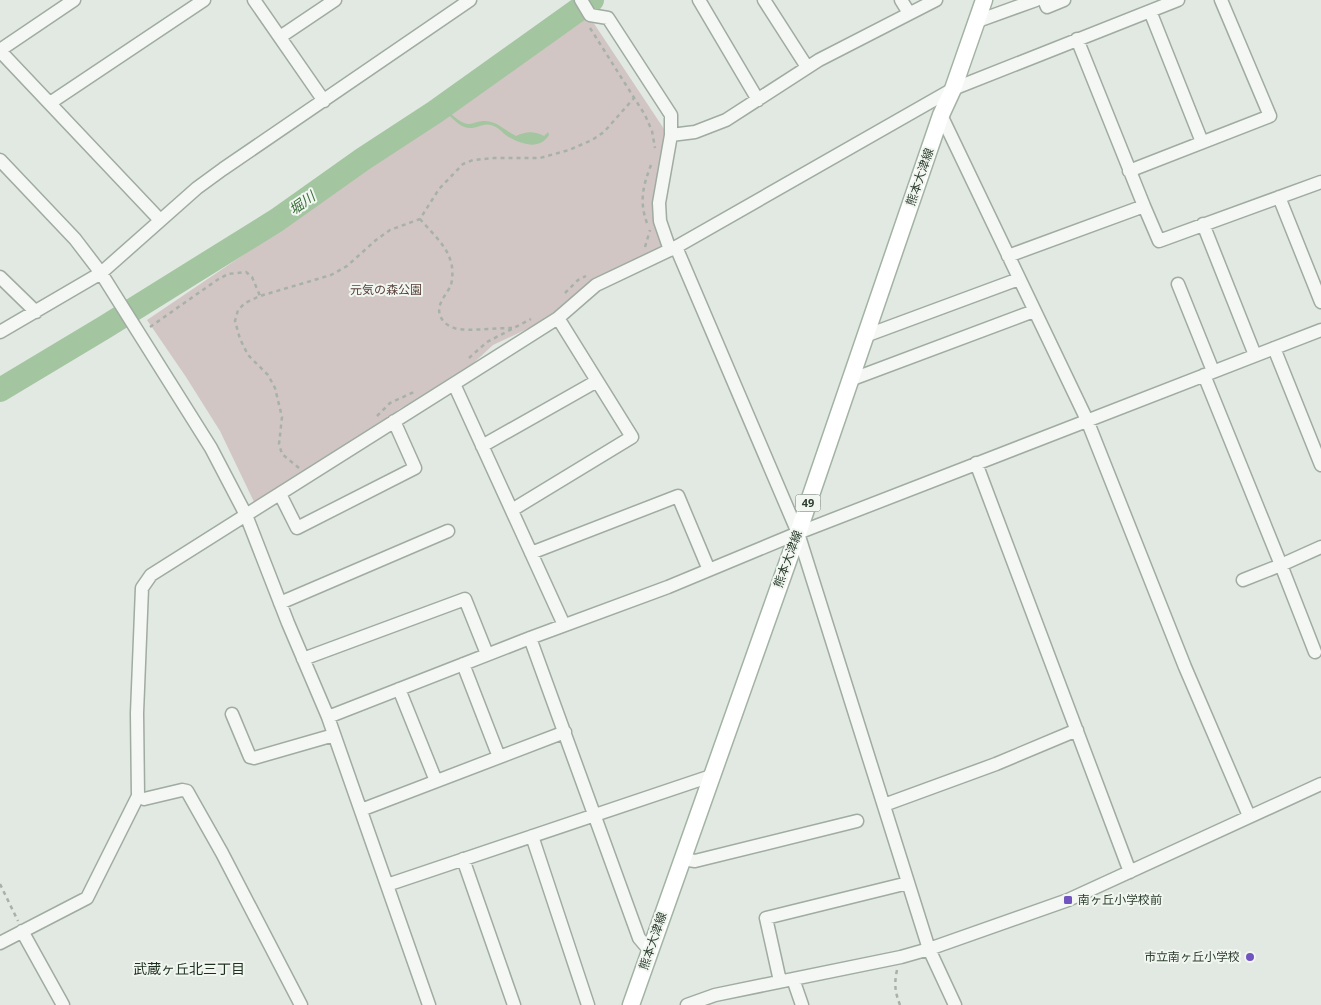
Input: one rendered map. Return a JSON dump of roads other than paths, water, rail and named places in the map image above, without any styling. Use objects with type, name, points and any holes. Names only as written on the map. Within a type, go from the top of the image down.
[{"type":"main road","name":"熊本大津線","points":[[631,1005],[798,533],[941,115],[984,0]]},
{"type":"street","points":[[74,0],[0,50],[160,220]]},
{"type":"street","points":[[50,104],[204,0]]},
{"type":"street","points":[[254,0],[324,101]]},
{"type":"street","points":[[280,38],[335,0]]},
{"type":"street","points":[[581,0],[590,15],[608,18],[671,115],[671,135],[659,203],[660,221],[798,533],[929,949],[955,1005]]},
{"type":"street","points":[[699,0],[758,100]]},
{"type":"street","points":[[764,0],[806,67]]},
{"type":"street","points":[[901,0],[909,13]]},
{"type":"street","points":[[671,135],[695,132],[726,120],[806,67],[936,0]]},
{"type":"street","points":[[975,22],[1036,0]]},
{"type":"street","points":[[1044,0],[1047,7],[1064,0]]},
{"type":"street","points":[[0,942],[87,898],[138,796],[137,714],[142,588],[151,575],[558,318],[596,285],[673,249],[952,89],[1178,0]]},
{"type":"street","points":[[1129,171],[1270,116],[1221,0]]},
{"type":"street","points":[[0,332],[101,273],[160,220],[223,169],[468,1]]},
{"type":"street","points":[[1150,11],[1202,142]]},
{"type":"street","points":[[1077,39],[1159,241],[1321,182]]},
{"type":"street","points":[[941,115],[1087,420],[1185,667],[1249,816]]},
{"type":"street","points":[[0,160],[75,239],[101,273],[211,448],[246,516],[328,717],[429,1005]]},
{"type":"street","points":[[1279,197],[1321,302]]},
{"type":"street","points":[[1008,256],[1144,206]]},
{"type":"street","points":[[1203,224],[1255,355]]},
{"type":"street","points":[[0,277],[36,312]]},
{"type":"street","points":[[865,336],[1019,279]]},
{"type":"street","points":[[1178,284],[1208,373],[1315,652]]},
{"type":"street","points":[[850,380],[1034,311]]},
{"type":"street","points":[[512,510],[632,437],[558,318]]},
{"type":"street","points":[[328,717],[1321,330]]},
{"type":"street","points":[[1274,348],[1321,465]]},
{"type":"street","points":[[482,446],[597,381]]},
{"type":"street","points":[[454,384],[564,625]]},
{"type":"street","points":[[280,494],[297,528],[415,468],[394,421]]},
{"type":"street","points":[[976,463],[1130,872]]},
{"type":"street","points":[[531,552],[678,496],[709,570]]},
{"type":"street","points":[[280,603],[448,531]]},
{"type":"street","points":[[1243,580],[1321,547]]},
{"type":"street","points":[[303,659],[466,599],[488,654]]},
{"type":"street","points":[[530,638],[639,938],[650,951]]},
{"type":"street","points":[[463,664],[499,757]]},
{"type":"street","points":[[399,689],[436,781]]},
{"type":"street","points":[[232,714],[250,757],[254,758],[334,735]]},
{"type":"street","points":[[884,805],[996,764],[1077,730]]},
{"type":"street","points":[[360,810],[565,732]]},
{"type":"street","points":[[387,884],[711,776]]},
{"type":"street","points":[[688,1005],[715,995],[901,957],[929,949],[1068,900],[1321,784]]},
{"type":"street","points":[[138,796],[144,800],[182,790],[187,791],[226,860],[301,1005]]},
{"type":"street","points":[[682,859],[695,861],[857,821]]},
{"type":"street","points":[[532,836],[588,1005]]},
{"type":"street","points":[[463,859],[514,1005]]},
{"type":"street","points":[[802,1005],[786,980],[766,918],[908,883]]},
{"type":"street","points":[[22,931],[64,1005]]},
{"type":"waterway","name":"堀川","points":[[0,390],[277,220],[363,159],[435,112],[592,0]]},
{"type":"place","name":"南ヶ丘小学校前","points":[[1068,900]]},
{"type":"place","name":"市立南ヶ丘小学校","points":[[1250,957]]},
{"type":"district","name":"武蔵ヶ丘北三丁目","points":[[189,969]]},
{"type":"park label","name":"元気の森公園","points":[[386,290]]}]
